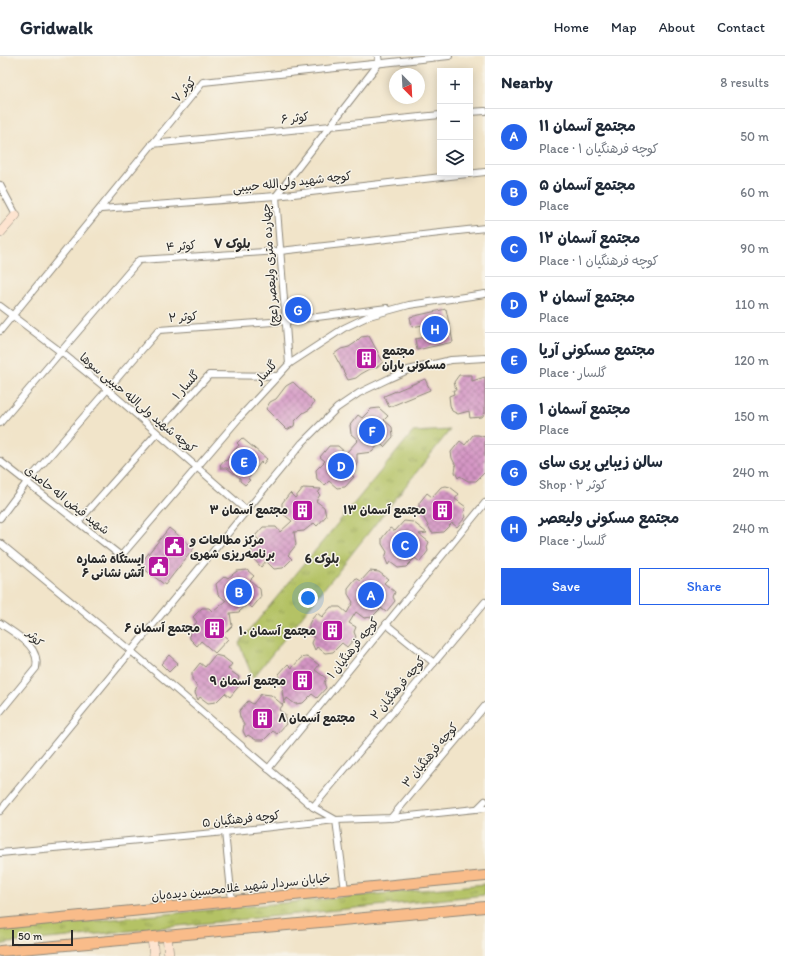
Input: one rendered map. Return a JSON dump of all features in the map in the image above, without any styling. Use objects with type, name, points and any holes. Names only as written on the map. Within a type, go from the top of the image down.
[{"type":"main road","points":[[0,233],[16,215]]},
{"type":"main road","name":"خیابان سردار شهید غلامحسین دیده‌بان","points":[[0,924],[485,876]]},
{"type":"main road","points":[[0,951],[485,907]]},
{"type":"main road","points":[[167,936],[169,956]]},
{"type":"main road","points":[[152,938],[154,956]]},
{"type":"street","points":[[378,56],[379,63]]},
{"type":"street","name":"کوثر ۷","points":[[13,316],[203,82],[448,56]]},
{"type":"street","name":"چهارده متری ولیعصر (عج)","points":[[289,364],[276,196],[379,63]]},
{"type":"street","points":[[473,112],[485,111]]},
{"type":"street","name":"کوثر ۶","points":[[152,144],[437,115]]},
{"type":"street","name":"کوچه شهید ولی‌الله حبیبی","points":[[101,209],[276,196],[485,172]]},
{"type":"street","points":[[0,185],[16,215]]},
{"type":"street","name":"کوثر ۴","points":[[0,422],[139,260],[280,251],[485,228]]},
{"type":"street","name":"گلسار","points":[[121,556],[197,467],[289,364],[344,328],[369,316],[409,305],[485,294]]},
{"type":"street","name":"کوثر ۲","points":[[0,518],[27,482],[159,330],[286,321],[409,305]]},
{"type":"street","name":"کوچه شهید ولی‌الله حبیبی سوها","points":[[0,306],[107,389],[246,510]]},
{"type":"street","points":[[0,331],[13,316]]},
{"type":"street","points":[[0,811],[302,443],[337,408],[359,393],[408,370],[451,360],[485,358]]},
{"type":"street","name":"گلسار ۱","points":[[166,423],[209,375],[277,376]]},
{"type":"street","points":[[78,522],[157,433]]},
{"type":"street","name":"شهید فیض اله حامدی","points":[[0,461],[121,556]]},
{"type":"street","name":"کوچه فرهنگیان ۱","points":[[268,769],[485,503]]},
{"type":"street","points":[[0,543],[131,651],[313,807],[336,820],[345,890]]},
{"type":"street","name":"کوچه فرهنگیان ۲","points":[[313,807],[485,602]]},
{"type":"street","name":"کوثر","points":[[0,623],[27,642],[34,651],[38,660],[36,668],[0,712]]},
{"type":"street","points":[[386,624],[434,663]]},
{"type":"street","name":"کوچه فرهنگیان ۳","points":[[391,818],[485,706]]},
{"type":"street","points":[[477,809],[485,801]]},
{"type":"street","name":"کوچه فرهنگیان ۵","points":[[0,853],[336,820],[391,818],[485,808]]},
{"type":"street","points":[[225,832],[232,901]]},
{"type":"green space","points":[[450,430],[253,678],[239,643],[413,432]]},
{"type":"green space","points":[[485,884],[485,895],[0,945],[0,928],[7,929]]},
{"type":"building","points":[[446,309],[453,342],[417,350],[415,339],[425,337],[423,325],[412,327],[410,317]]},
{"type":"building","name":"مجتمع مسکونی باران","points":[[369,336],[383,362],[377,367],[370,369],[356,378],[348,380],[334,354],[341,349],[349,347],[361,337]]},
{"type":"building","points":[[459,375],[472,375],[472,381],[485,377],[485,413],[482,417],[470,418],[469,411],[458,414],[452,411],[449,396],[454,394],[453,390],[456,390],[454,382]]},
{"type":"building","points":[[425,379],[430,390],[389,407],[384,396]]},
{"type":"building","points":[[293,382],[314,402],[310,409],[303,413],[295,421],[294,426],[287,430],[266,409],[270,402],[276,399],[286,386]]},
{"type":"building","points":[[379,408],[388,416],[384,420],[392,427],[393,437],[384,447],[380,443],[372,452],[357,454],[357,464],[350,474],[354,477],[345,487],[337,488],[329,481],[325,485],[317,479],[316,470],[325,461],[320,457],[329,446],[338,446],[346,453],[358,440],[351,434],[350,425],[358,415],[362,418],[371,409]]},
{"type":"building","points":[[473,435],[485,437],[485,472],[476,481],[468,481],[460,476],[458,478],[455,472],[456,466],[451,452],[460,441],[465,445]]},
{"type":"building","points":[[242,438],[267,459],[263,464],[261,462],[248,479],[250,480],[245,485],[240,481],[240,478],[227,468],[220,468],[220,465],[224,460],[226,461],[239,445],[237,443]]},
{"type":"building","name":"مجتمع آسمان ۱۳","points":[[441,487],[450,487],[459,494],[455,499],[466,507],[464,512],[466,517],[457,527],[452,523],[443,532],[432,533],[419,509],[419,503],[427,493],[432,497]]},
{"type":"building","points":[[303,488],[321,489],[318,493],[320,495],[316,501],[324,507],[326,516],[317,526],[314,523],[304,531],[294,532],[296,545],[288,555],[292,559],[283,568],[274,569],[266,561],[261,567],[252,557],[252,549],[260,541],[255,536],[263,527],[276,527],[280,532],[292,521],[282,513],[282,503],[290,493],[295,498]]},
{"type":"building","points":[[404,521],[413,522],[427,533],[419,534],[429,542],[427,547],[428,551],[420,562],[415,558],[406,567],[398,568],[390,562],[388,565],[385,558],[387,552],[382,544],[382,538],[390,528],[395,531]]},
{"type":"building","points":[[169,528],[194,548],[165,585],[139,565]]},
{"type":"building","points":[[247,570],[254,576],[250,580],[260,589],[261,597],[252,608],[248,604],[239,612],[230,613],[232,626],[223,635],[228,639],[215,653],[201,641],[197,646],[190,639],[189,630],[197,622],[193,617],[202,608],[209,608],[213,612],[226,601],[218,594],[216,584],[225,576],[228,578],[237,571]]},
{"type":"building","points":[[370,571],[379,572],[388,579],[384,583],[395,592],[393,597],[395,601],[386,612],[381,608],[372,617],[364,618],[356,612],[349,623],[356,627],[354,632],[356,637],[347,647],[342,643],[333,652],[325,653],[317,647],[315,650],[312,643],[314,638],[309,629],[311,620],[317,613],[322,617],[331,607],[340,607],[347,613],[353,602],[348,594],[348,588],[356,578],[361,581]]},
{"type":"building","points":[[169,655],[178,663],[169,672],[161,664]]},
{"type":"building","points":[[215,655],[223,657],[232,664],[228,669],[239,677],[237,682],[239,686],[230,697],[225,693],[216,702],[208,703],[200,697],[198,700],[195,693],[197,687],[192,679],[192,673],[200,663],[205,667]]},
{"type":"building","name":"مجتمع آسمان ۹","points":[[301,658],[310,658],[319,665],[315,670],[326,678],[324,683],[326,688],[317,698],[312,694],[303,703],[295,704],[287,698],[284,704],[282,691],[284,689],[279,680],[279,674],[288,664],[292,668]]},
{"type":"building","name":"مجتمع آسمان ۸","points":[[261,694],[271,695],[283,705],[279,710],[286,715],[286,724],[277,734],[273,731],[264,740],[256,740],[248,735],[246,737],[243,731],[244,725],[239,711],[248,701],[253,704]]},
{"type":"place","name":"سالن زیبایی پری سای","points":[[298,310]]},
{"type":"place","name":"مجتمع مسکونی ولیعصر","points":[[435,329]]},
{"type":"place","name":"مجتمع مسکونی باران","points":[[366,358]]},
{"type":"place","name":"مجتمع آسمان ۱","points":[[372,431]]},
{"type":"place","name":"مجتمع مسکونی آریا","points":[[244,462]]},
{"type":"place","name":"مجتمع آسمان ۲","points":[[341,466]]},
{"type":"place","name":"مجتمع آسمان ۳","points":[[303,510]]},
{"type":"place","name":"مجتمع آسمان ۱۳","points":[[442,510]]},
{"type":"place","name":"مجتمع آسمان ۱۲","points":[[405,545]]},
{"type":"place","name":"مرکز مطالعات و برنامه‌ریزی شهری","points":[[174,547]]},
{"type":"place","name":"ایستگاه شماره ۶ آتش نشانی","points":[[159,566]]},
{"type":"place","name":"مجتمع آسمان ۵","points":[[239,592]]},
{"type":"place","name":"مجتمع آسمان ۱۱","points":[[371,595]]},
{"type":"place","name":"مجتمع آسمان ۶","points":[[215,628]]},
{"type":"place","name":"مجتمع آسمان ۱۰","points":[[332,631]]},
{"type":"place","name":"مجتمع آسمان ۹","points":[[302,681]]},
{"type":"place","name":"مجتمع آسمان ۸","points":[[263,718]]},
{"type":"district","name":"بلوک ۷","points":[[232,243]]},
{"type":"district","name":"بلوک 6","points":[[322,558]]}]
